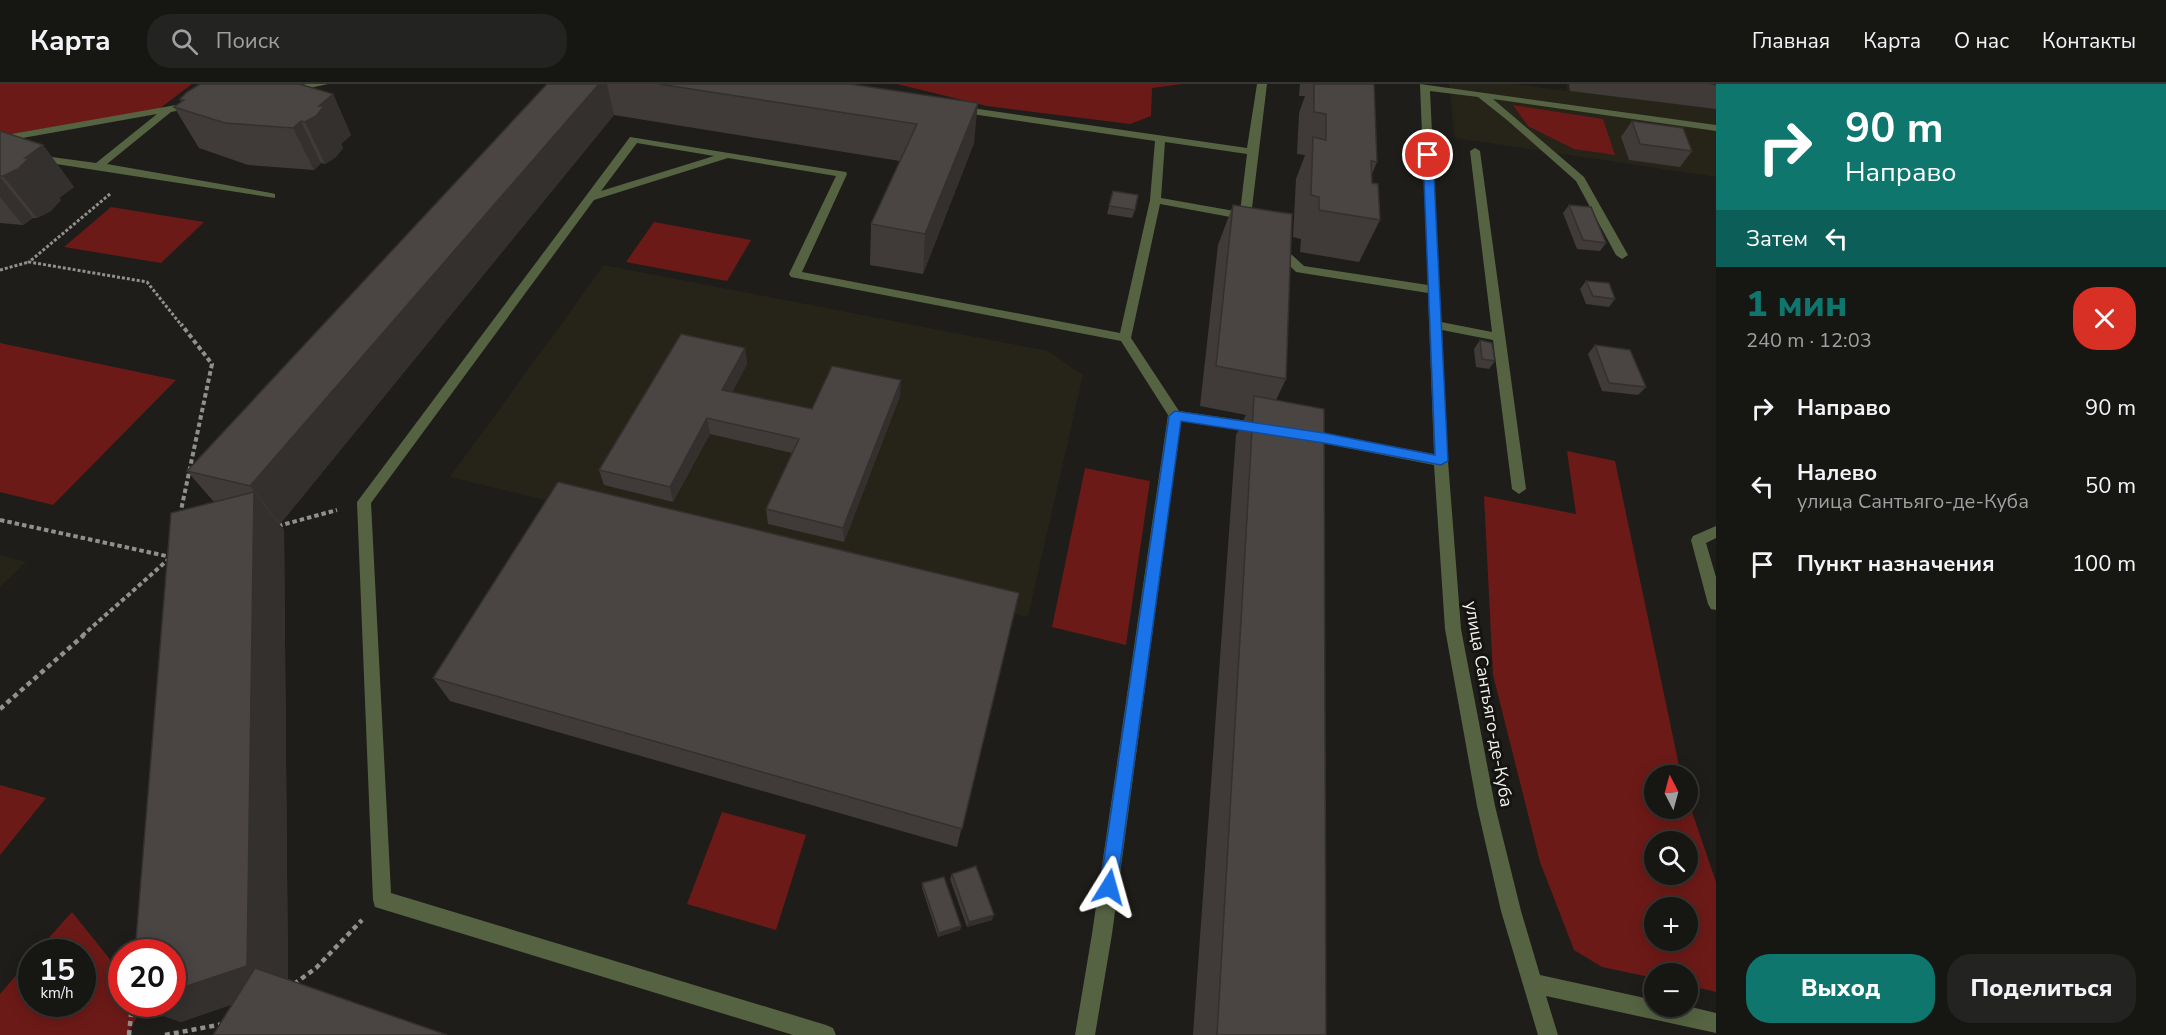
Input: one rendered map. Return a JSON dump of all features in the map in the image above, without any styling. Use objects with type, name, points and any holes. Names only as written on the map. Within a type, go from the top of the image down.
[{"type":"street","points":[[278,91],[323,84]]},
{"type":"street","points":[[1245,216],[1262,84]]},
{"type":"street","points":[[1425,86],[1716,128]]},
{"type":"street","name":"улица Сантьяго-де-Куба","points":[[1425,86],[1441,461],[1453,629],[1486,806],[1510,911],[1548,1035]]},
{"type":"street","points":[[1480,95],[1511,118],[1580,179],[1622,255]]},
{"type":"street","points":[[98,166],[186,96]]},
{"type":"street","points":[[0,139],[203,103]]},
{"type":"street","points":[[941,107],[1252,152]]},
{"type":"street","points":[[27,135],[34,157],[272,196]]},
{"type":"street","points":[[1085,1035],[1102,934],[1175,416],[1125,338],[1155,200],[1160,138]]},
{"type":"street","points":[[826,1035],[382,900],[364,502],[634,139],[842,174],[795,274],[1125,338]]},
{"type":"street","points":[[1475,152],[1519,489]]},
{"type":"street","points":[[590,198],[729,154]]},
{"type":"street","points":[[1155,200],[1245,216],[1300,269],[1434,290]]},
{"type":"street","points":[[1435,326],[1499,337]]},
{"type":"street","points":[[1175,416],[1284,432],[1441,461]]},
{"type":"street","points":[[1716,532],[1698,540],[1716,604]]},
{"type":"street","points":[[1532,983],[1716,1023]]},
{"type":"path","points":[[0,270],[29,262],[136,173]]},
{"type":"path","points":[[29,262],[147,282],[212,364],[178,523]]},
{"type":"path","points":[[273,528],[364,502]]},
{"type":"path","points":[[0,520],[171,557]]},
{"type":"path","points":[[170,569],[173,546]]},
{"type":"path","points":[[0,709],[171,557],[182,554]]},
{"type":"path","points":[[289,988],[316,968],[382,900]]},
{"type":"path","points":[[129,1035],[131,1017]]},
{"type":"path","points":[[165,1035],[231,1022]]},
{"type":"shaded area","points":[[0,84],[192,84],[159,109],[0,136]]},
{"type":"shaded area","points":[[897,84],[1182,84],[1152,88],[1151,116],[1130,124],[987,106]]},
{"type":"shaded area","points":[[1449,84],[1516,84],[1567,91],[1566,84],[1716,84],[1716,177],[1455,138]]},
{"type":"shaded area","points":[[1513,105],[1603,119],[1615,155],[1574,149],[1528,126]]},
{"type":"shaded area","points":[[111,207],[204,222],[161,263],[64,247]]},
{"type":"shaded area","points":[[654,222],[751,240],[727,281],[626,262]]},
{"type":"shaded area","points":[[604,265],[1048,351],[1083,375],[1028,617],[450,477]]},
{"type":"shaded area","points":[[0,343],[176,380],[53,505],[0,492]]},
{"type":"shaded area","points":[[1567,451],[1615,461],[1679,765],[1644,765],[1644,819],[1694,819],[1716,882],[1716,992],[1698,988],[1698,963],[1644,963],[1644,976],[1602,967],[1574,950],[1540,862],[1493,675],[1484,496],[1576,514]]},
{"type":"shaded area","points":[[1085,468],[1150,481],[1126,645],[1052,627]]},
{"type":"shaded area","points":[[0,555],[26,562],[0,587]]},
{"type":"shaded area","points":[[0,785],[46,798],[0,855]]},
{"type":"shaded area","points":[[722,812],[806,835],[776,930],[687,904]]},
{"type":"shaded area","points":[[72,912],[94,939],[48,939]]},
{"type":"shaded area","points":[[96,942],[108,957],[108,1017],[137,1017],[127,1035],[0,1035],[0,994],[18,973],[18,1017],[96,1017]]},
{"type":"building","points":[[200,84],[299,84],[333,94],[319,106],[324,106],[316,116],[305,122],[301,121],[293,128],[225,123],[174,107],[184,100],[180,99],[187,92]]},
{"type":"building","points":[[547,84],[599,84],[250,486],[187,471]]},
{"type":"building","points":[[659,84],[850,84],[978,103],[925,234],[871,224],[917,124]]},
{"type":"building","points":[[1314,84],[1374,84],[1377,162],[1371,161],[1372,183],[1378,184],[1380,220],[1319,210],[1319,197],[1311,195],[1313,137],[1326,140],[1326,114],[1314,112]]},
{"type":"building","points":[[1632,121],[1683,128],[1692,151],[1640,144]]},
{"type":"building","points":[[0,131],[43,145],[25,158],[29,158],[18,169],[0,176]]},
{"type":"building","points":[[1113,191],[1138,195],[1135,210],[1109,206]]},
{"type":"building","points":[[1233,205],[1292,214],[1286,379],[1216,366]]},
{"type":"building","points":[[1569,205],[1591,207],[1606,243],[1583,240]]},
{"type":"building","points":[[1586,281],[1609,283],[1615,299],[1593,296]]},
{"type":"building","points":[[681,334],[745,348],[722,390],[812,409],[832,366],[901,380],[843,528],[766,509],[799,439],[707,418],[670,487],[599,470]]},
{"type":"building","points":[[1480,340],[1492,343],[1495,361],[1482,359]]},
{"type":"building","points":[[1595,345],[1630,350],[1646,387],[1609,383]]},
{"type":"building","points":[[1254,396],[1324,409],[1326,1035],[1217,1035]]},
{"type":"building","points":[[558,482],[1019,593],[962,829],[433,678]]},
{"type":"building","points":[[254,492],[247,966],[186,986],[186,939],[136,939],[171,513]]},
{"type":"building","points":[[976,866],[994,915],[969,922],[952,874]]},
{"type":"building","points":[[944,877],[961,926],[939,933],[922,883]]},
{"type":"building","points":[[255,968],[447,1035],[213,1035]]},
{"type":"route","points":[[1109,887],[1175,416],[1324,438],[1441,461],[1428,155]]}]
